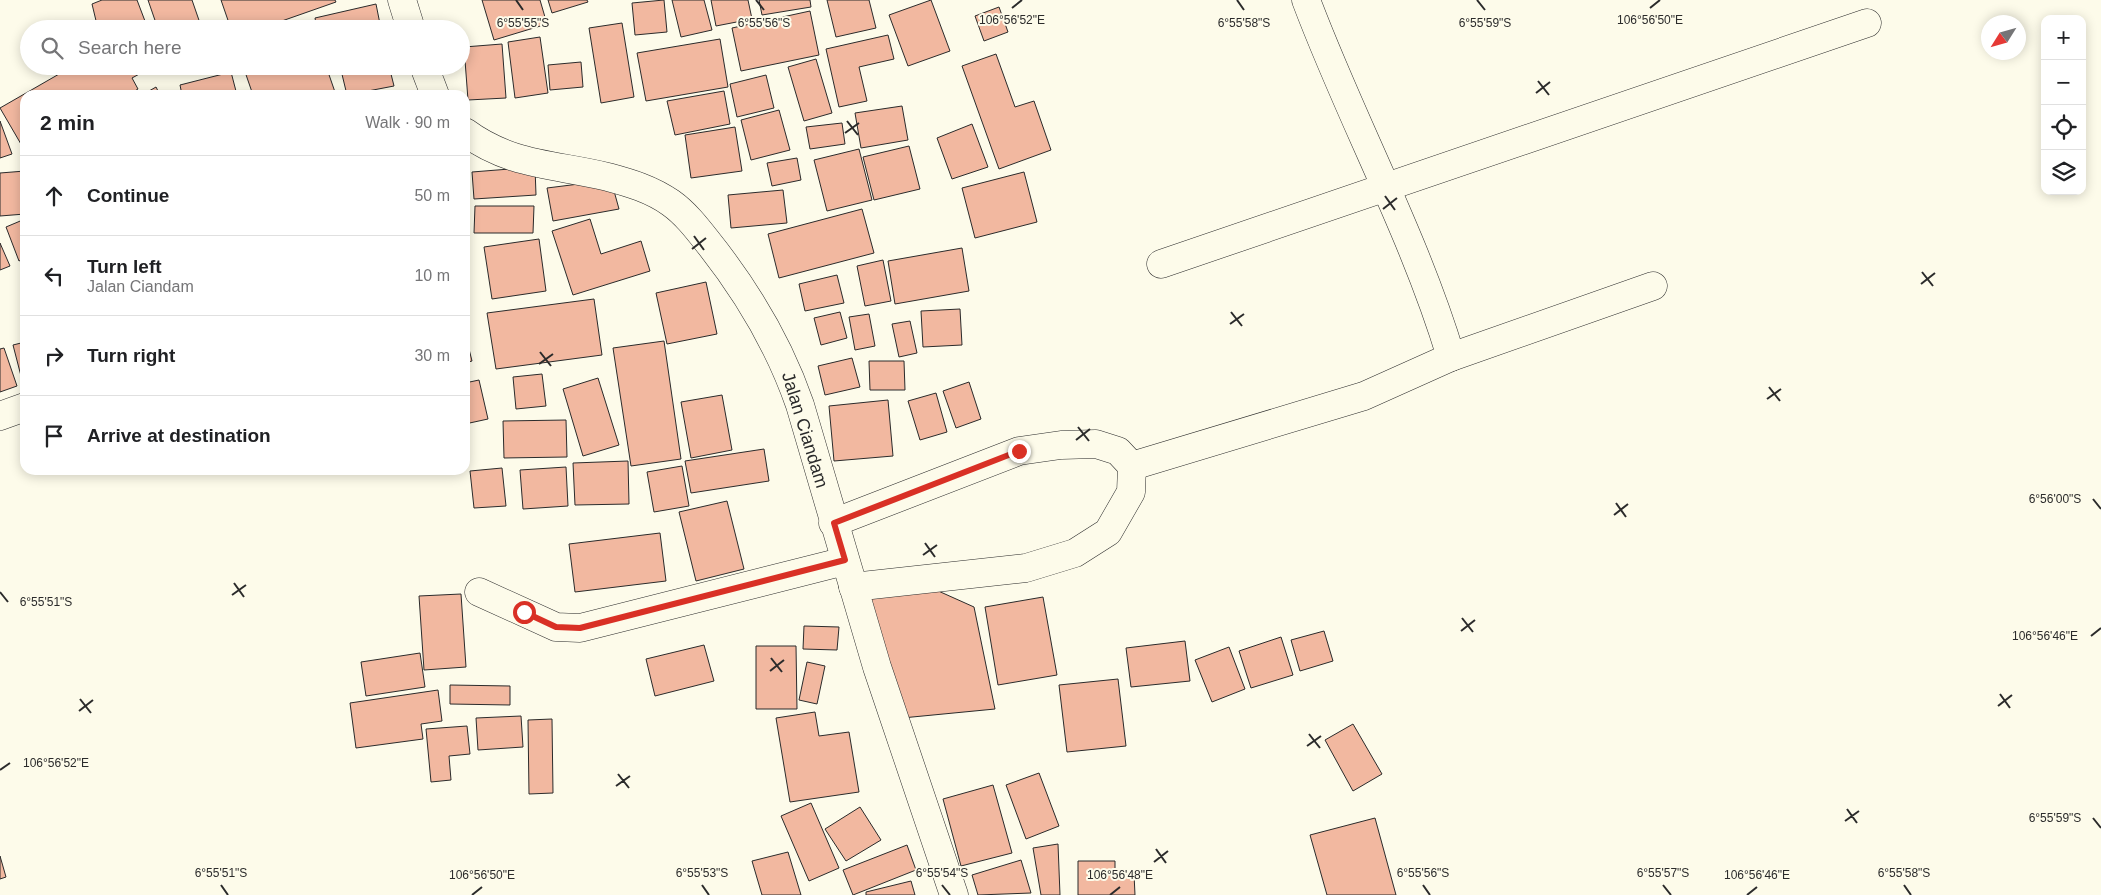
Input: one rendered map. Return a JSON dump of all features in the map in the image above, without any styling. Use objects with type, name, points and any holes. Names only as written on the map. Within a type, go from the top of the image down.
[{"type":"street","points":[[402,0],[408,20]]},
{"type":"street","points":[[1312,2],[1441,325],[1451,357]]},
{"type":"street","points":[[1161,264],[1866,23]]},
{"type":"street","points":[[427,75],[433,90]]},
{"type":"street","name":"Jalan Ciandam","points":[[470,136],[483,145],[504,155],[606,177],[652,191],[686,215],[737,280],[787,367],[800,405],[877,667],[954,895]]},
{"type":"street","points":[[1132,466],[1364,396],[1451,357],[1653,286]]},
{"type":"street","points":[[0,416],[20,409]]},
{"type":"street","points":[[834,523],[1019,451],[1061,445],[1096,444],[1118,451],[1132,466],[1131,492],[1108,532],[1074,553],[1026,568],[853,587]]},
{"type":"street","points":[[479,592],[556,627],[580,628],[845,560]]},
{"type":"building","points":[[102,0],[137,0],[145,20],[96,20],[92,4]]},
{"type":"building","points":[[148,0],[192,0],[199,20],[155,20]]},
{"type":"building","points":[[221,0],[335,0],[336,2],[285,20],[228,20]]},
{"type":"building","points":[[482,0],[540,0],[547,24],[494,40]]},
{"type":"building","points":[[548,0],[587,0],[588,2],[552,13]]},
{"type":"building","points":[[664,0],[667,32],[635,35],[632,3]]},
{"type":"building","points":[[672,0],[704,0],[712,30],[681,37]]},
{"type":"building","points":[[711,0],[748,0],[752,19],[716,26]]},
{"type":"building","points":[[759,0],[810,0],[811,7],[762,15]]},
{"type":"building","points":[[827,0],[869,0],[876,28],[836,37]]},
{"type":"building","points":[[931,0],[950,51],[908,66],[889,15]]},
{"type":"building","points":[[376,4],[379,20],[315,20],[315,18]]},
{"type":"building","points":[[999,7],[1008,32],[984,41],[975,16]]},
{"type":"building","points":[[810,11],[819,55],[741,71],[732,28]]},
{"type":"building","points":[[622,23],[634,97],[601,103],[589,28]]},
{"type":"building","points":[[888,35],[894,59],[859,67],[867,101],[839,107],[826,49]]},
{"type":"building","points":[[540,37],[548,93],[515,98],[508,42]]},
{"type":"building","points":[[720,39],[728,87],[646,101],[637,53]]},
{"type":"building","points":[[502,44],[506,98],[470,100],[470,90],[467,90],[466,75],[470,75],[470,47]]},
{"type":"building","points":[[996,54],[1015,107],[1034,101],[1051,150],[999,169],[962,66]]},
{"type":"building","points":[[816,59],[832,113],[804,121],[788,67]]},
{"type":"building","points":[[581,62],[583,87],[550,90],[548,65]]},
{"type":"building","points":[[57,75],[138,75],[132,78],[138,89],[136,90],[31,90]]},
{"type":"building","points":[[219,75],[232,75],[236,90],[181,90],[180,85]]},
{"type":"building","points":[[246,75],[329,75],[334,90],[251,90]]},
{"type":"building","points":[[342,75],[391,75],[394,86],[373,90],[346,90]]},
{"type":"building","points":[[766,75],[774,108],[737,117],[730,84]]},
{"type":"building","points":[[724,91],[730,124],[675,135],[667,101]]},
{"type":"building","points":[[20,96],[20,142],[0,108]]},
{"type":"building","points":[[902,106],[908,140],[861,148],[855,113]]},
{"type":"building","points":[[779,110],[790,150],[751,160],[741,120]]},
{"type":"building","points":[[0,121],[12,154],[0,158]]},
{"type":"building","points":[[842,123],[845,144],[810,149],[806,127]]},
{"type":"building","points":[[972,124],[988,167],[952,179],[937,138]]},
{"type":"building","points":[[735,127],[742,171],[691,178],[685,135]]},
{"type":"building","points":[[909,146],[920,189],[874,200],[863,157]]},
{"type":"building","points":[[859,149],[872,200],[827,211],[814,160]]},
{"type":"building","points":[[797,158],[801,180],[772,186],[767,163]]},
{"type":"building","points":[[535,167],[536,195],[474,199],[472,172]]},
{"type":"building","points":[[20,171],[20,214],[0,216],[0,173]]},
{"type":"building","points":[[1024,172],[1037,222],[975,238],[962,188]]},
{"type":"building","points":[[611,180],[619,209],[553,221],[547,188]]},
{"type":"building","points":[[783,190],[787,223],[731,228],[728,195]]},
{"type":"building","points":[[475,206],[534,206],[533,233],[474,233]]},
{"type":"building","points":[[862,209],[874,253],[779,278],[768,234]]},
{"type":"building","points":[[590,219],[601,254],[641,241],[650,271],[573,295],[552,231]]},
{"type":"building","points":[[20,221],[19,261],[6,227]]},
{"type":"building","points":[[539,239],[546,291],[492,299],[484,247]]},
{"type":"building","points":[[0,243],[10,266],[0,270]]},
{"type":"building","points":[[962,248],[969,291],[895,304],[888,261]]},
{"type":"building","points":[[883,260],[891,301],[865,306],[857,266]]},
{"type":"building","points":[[837,275],[844,303],[805,311],[799,284]]},
{"type":"building","points":[[706,282],[717,334],[667,344],[656,293]]},
{"type":"building","points":[[594,299],[602,355],[496,369],[487,313]]},
{"type":"building","points":[[960,309],[962,345],[923,347],[921,311]]},
{"type":"building","points":[[840,312],[847,338],[821,345],[814,318]]},
{"type":"building","points":[[869,314],[875,346],[855,350],[849,317]]},
{"type":"building","points":[[910,321],[917,353],[899,357],[892,324]]},
{"type":"building","points":[[664,341],[681,459],[631,466],[613,348]]},
{"type":"building","points":[[20,343],[20,372],[13,345]]},
{"type":"building","points":[[4,348],[17,386],[0,392],[0,349]]},
{"type":"building","points":[[852,358],[860,387],[825,395],[818,366]]},
{"type":"building","points":[[869,361],[904,361],[905,390],[870,390]]},
{"type":"building","points":[[542,374],[546,406],[516,409],[513,377]]},
{"type":"building","points":[[598,378],[619,445],[583,456],[563,389]]},
{"type":"building","points":[[479,380],[488,419],[470,423],[470,382]]},
{"type":"building","points":[[969,382],[981,419],[956,428],[943,391]]},
{"type":"building","points":[[936,393],[947,432],[920,440],[908,401]]},
{"type":"building","points":[[722,395],[732,450],[691,458],[681,402]]},
{"type":"building","points":[[888,400],[893,456],[834,461],[829,406]]},
{"type":"building","points":[[566,420],[567,457],[504,458],[503,421]]},
{"type":"building","points":[[764,449],[769,481],[691,493],[685,461]]},
{"type":"building","points":[[628,461],[629,504],[575,505],[573,463]]},
{"type":"building","points":[[682,466],[689,506],[654,512],[647,472]]},
{"type":"building","points":[[566,467],[568,506],[523,509],[520,470]]},
{"type":"building","points":[[502,468],[506,506],[474,508],[470,471]]},
{"type":"building","points":[[727,501],[744,569],[696,581],[679,512]]},
{"type":"building","points":[[660,533],[666,581],[575,592],[569,544]]},
{"type":"building","points":[[916,581],[974,607],[995,709],[902,718],[865,586]]},
{"type":"building","points":[[461,594],[466,667],[424,670],[419,596]]},
{"type":"building","points":[[1043,597],[1057,675],[998,685],[985,607]]},
{"type":"building","points":[[804,626],[839,627],[837,650],[803,649]]},
{"type":"building","points":[[1324,631],[1333,661],[1300,671],[1291,640]]},
{"type":"building","points":[[1281,637],[1293,675],[1251,688],[1239,651]]},
{"type":"building","points":[[1185,641],[1190,681],[1131,687],[1126,648]]},
{"type":"building","points":[[704,645],[714,681],[655,696],[646,659]]},
{"type":"building","points":[[756,646],[796,646],[797,709],[756,709]]},
{"type":"building","points":[[1229,647],[1245,689],[1212,702],[1195,660]]},
{"type":"building","points":[[420,653],[425,687],[366,696],[361,662]]},
{"type":"building","points":[[807,662],[825,666],[817,704],[799,700]]},
{"type":"building","points":[[1118,679],[1126,746],[1067,752],[1059,685]]},
{"type":"building","points":[[450,685],[510,686],[510,705],[450,704]]},
{"type":"building","points":[[438,690],[442,721],[421,724],[423,739],[356,748],[350,703]]},
{"type":"building","points":[[815,712],[819,736],[849,732],[859,792],[790,802],[776,718]]},
{"type":"building","points":[[521,716],[523,747],[478,750],[476,718]]},
{"type":"building","points":[[552,719],[553,793],[529,794],[528,720]]},
{"type":"building","points":[[1353,724],[1382,774],[1353,791],[1325,740]]},
{"type":"building","points":[[467,726],[470,754],[449,756],[451,780],[431,782],[426,729]]},
{"type":"building","points":[[1039,773],[1059,826],[1026,839],[1006,785]]},
{"type":"building","points":[[993,785],[1012,853],[961,866],[943,799]]},
{"type":"building","points":[[811,803],[839,868],[809,881],[781,816]]},
{"type":"building","points":[[860,807],[881,840],[846,861],[825,829]]},
{"type":"building","points":[[1375,818],[1396,895],[1327,895],[1310,835]]},
{"type":"building","points":[[1058,844],[1060,895],[1041,895],[1033,848]]},
{"type":"building","points":[[907,845],[916,870],[853,895],[843,870]]},
{"type":"building","points":[[788,852],[801,895],[762,895],[752,861]]},
{"type":"building","points":[[0,856],[6,877],[0,879]]},
{"type":"building","points":[[1021,860],[1031,893],[978,895],[972,875]]},
{"type":"building","points":[[1078,861],[1115,861],[1115,874],[1134,874],[1135,895],[1078,895]]},
{"type":"building","points":[[911,881],[915,895],[866,895],[866,892]]},
{"type":"route","points":[[524,612],[556,627],[580,628],[609,623],[845,560],[834,523],[1019,451]]}]
